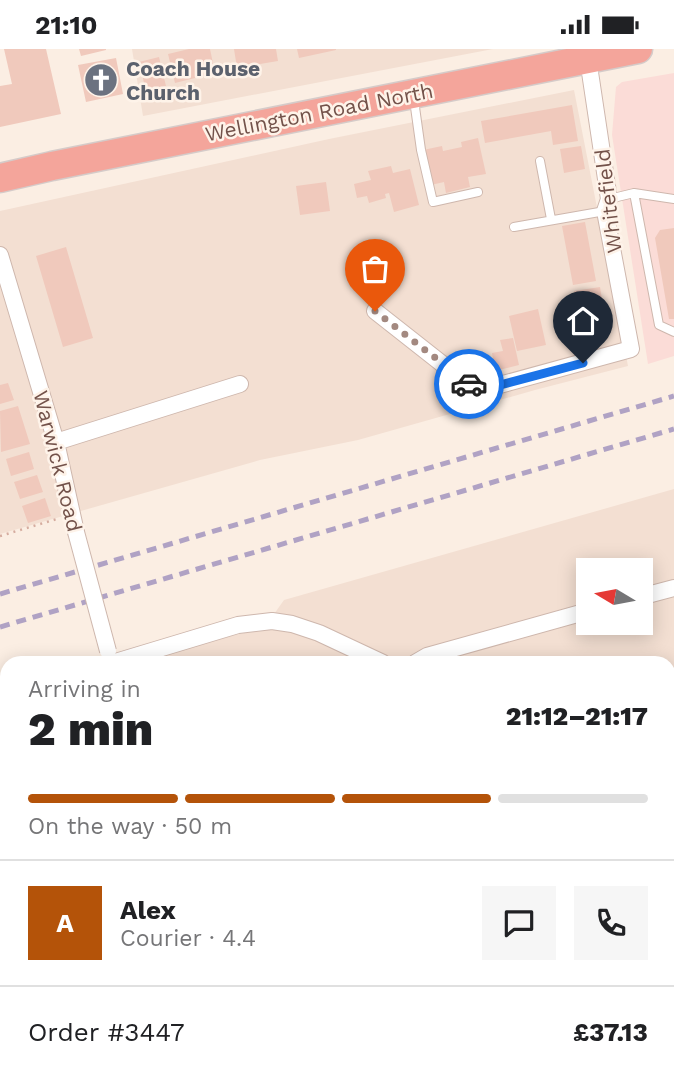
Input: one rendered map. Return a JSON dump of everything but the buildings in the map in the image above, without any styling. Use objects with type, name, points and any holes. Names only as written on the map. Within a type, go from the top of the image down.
[{"type":"highway","name":"Wellington Road North","points":[[0,178],[638,49]]},
{"type":"street","name":"Whitefield","points":[[375,311],[470,385],[485,389],[631,349],[607,205],[588,59]]},
{"type":"street","name":"Warwick Road","points":[[0,255],[56,442],[76,532],[113,656]]},
{"type":"street","points":[[56,442],[240,384]]},
{"type":"street","points":[[653,594],[674,588]]},
{"type":"street","points":[[427,656],[576,614]]},
{"type":"street","points":[[128,656],[238,625],[272,621],[319,633],[368,656]]},
{"type":"lane","points":[[413,94],[421,150],[433,202],[478,193]]},
{"type":"lane","points":[[540,160],[551,219]]},
{"type":"lane","points":[[634,193],[659,325],[674,332]]},
{"type":"lane","points":[[514,227],[607,205],[634,193],[674,199]]},
{"type":"path","points":[[0,536],[72,515]]},
{"type":"shaded area","points":[[132,49],[493,49],[143,116]]},
{"type":"shaded area","points":[[674,73],[674,356],[648,364],[612,135],[616,87],[622,82]]},
{"type":"shaded area","points":[[574,90],[628,366],[358,440],[260,460],[0,534],[0,211],[329,139]]},
{"type":"shaded area","points":[[674,489],[674,656],[159,656],[244,633],[262,631],[284,600]]},
{"type":"railway","points":[[0,594],[674,396]]},
{"type":"railway","points":[[0,627],[674,429]]},
{"type":"way so far","points":[[375,311],[469,384]]},
{"type":"place","name":"Coach House Church","points":[[101,80]]},
{"type":"route","points":[[469,384],[485,389],[583,363]]}]
